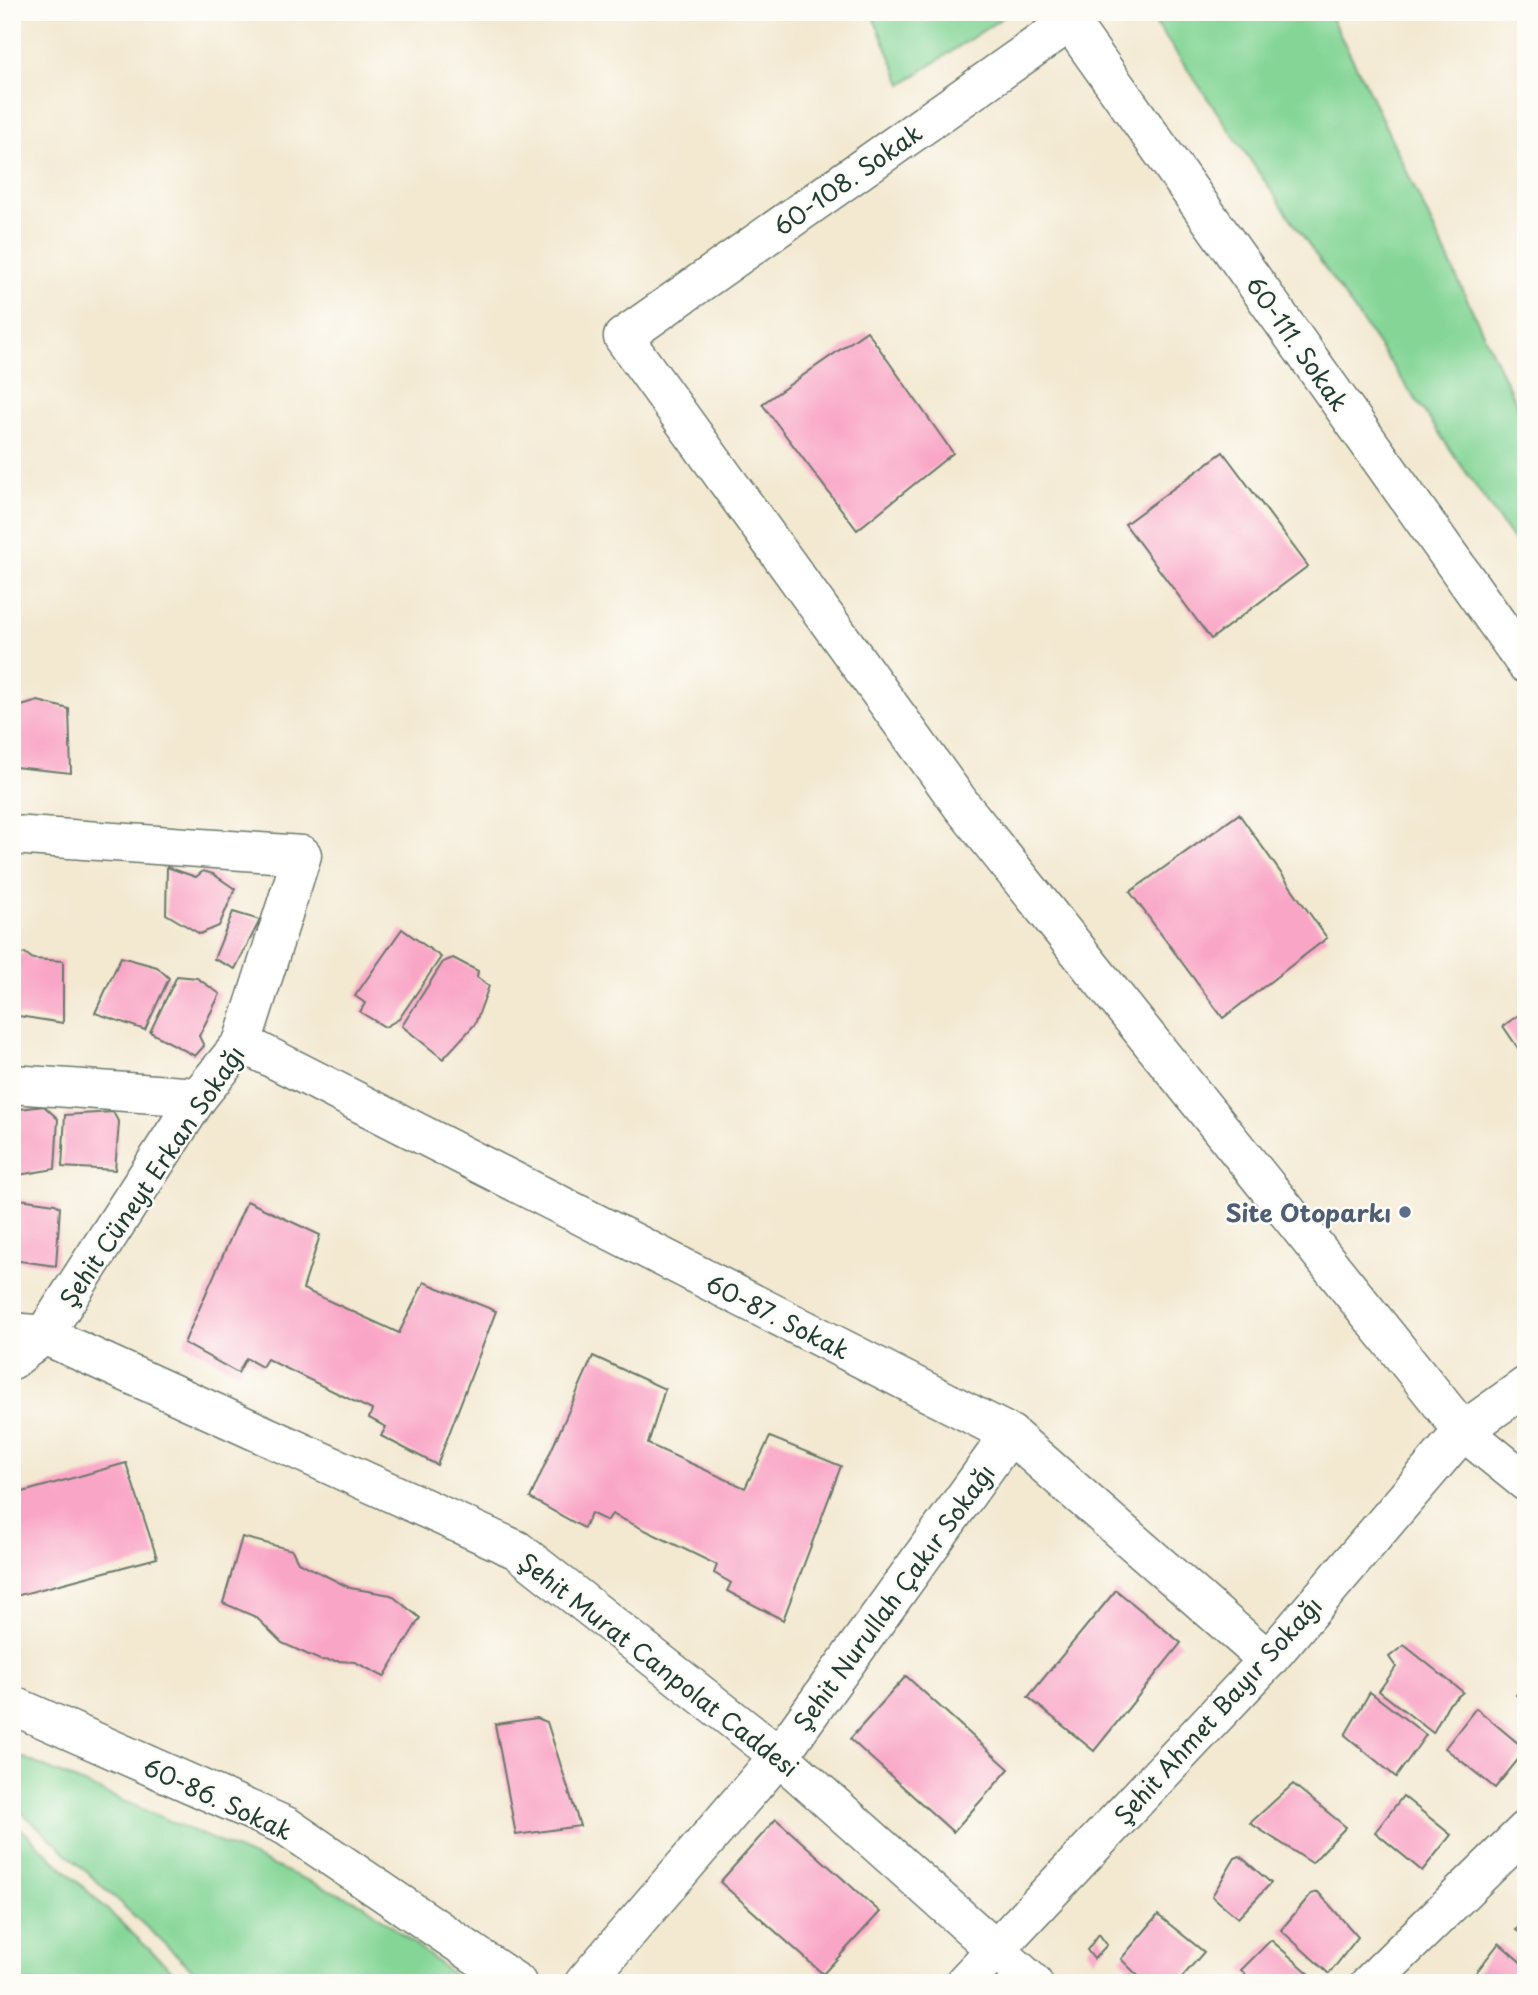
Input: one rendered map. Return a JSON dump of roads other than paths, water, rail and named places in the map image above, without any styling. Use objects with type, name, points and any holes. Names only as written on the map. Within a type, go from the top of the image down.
[{"type":"street","name":"60-108. Sokak","points":[[1070,22],[624,337],[962,806],[1463,1431]]},
{"type":"street","name":"60-111. Sokak","points":[[1070,22],[1526,664]]},
{"type":"street","name":"Şehit Cüneyt Erkan Sokağı","points":[[12,835],[302,855],[242,1043],[198,1097],[28,1333],[12,1360]]},
{"type":"street","name":"60-87. Sokak","points":[[242,1043],[1010,1434],[1268,1660]]},
{"type":"street","points":[[12,1084],[198,1097]]},
{"type":"street","name":"Şehit Murat Canpolat Caddesi","points":[[28,1333],[517,1550],[779,1756],[1033,1983]]},
{"type":"street","name":"Şehit Ahmet Bayır Sokağı","points":[[964,1983],[1268,1660],[1463,1431],[1526,1386]]},
{"type":"street","points":[[1463,1431],[1526,1482]]},
{"type":"street","name":"Şehit Nurullah Çakır Sokağı","points":[[584,1983],[779,1756],[1010,1434]]},
{"type":"street","name":"60-86. Sokak","points":[[12,1705],[286,1826],[517,1983]]},
{"type":"street","points":[[1370,1983],[1526,1830]]},
{"type":"place","name":"Site Otoparkı","points":[[1405,1212]]}]
